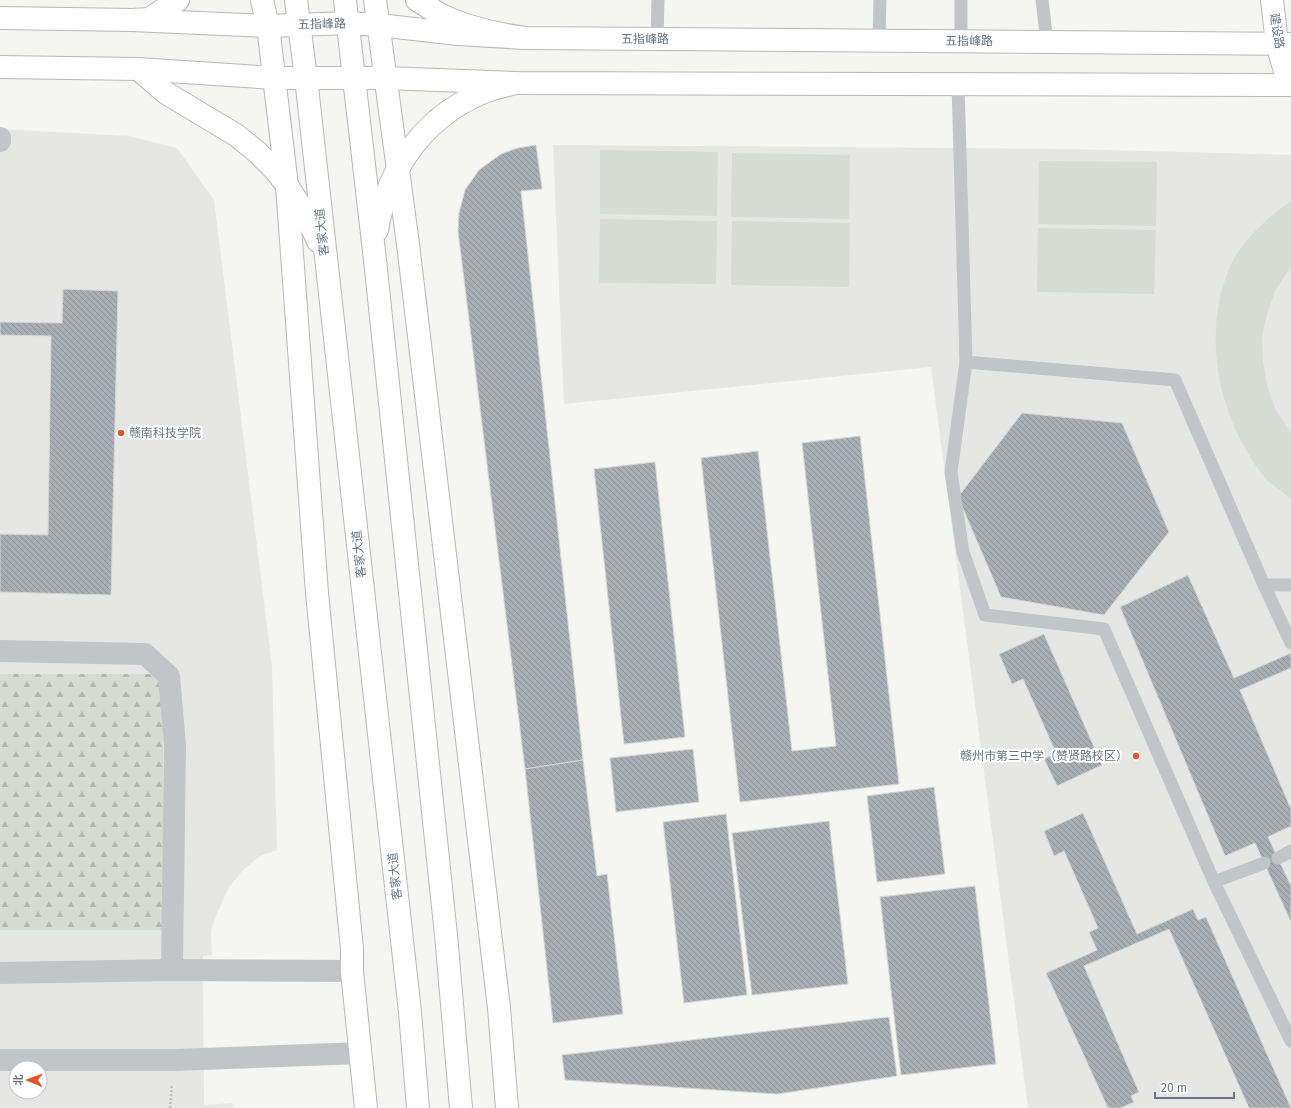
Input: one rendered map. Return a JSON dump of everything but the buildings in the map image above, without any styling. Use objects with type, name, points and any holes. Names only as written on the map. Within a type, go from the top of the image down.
[{"type":"main road","points":[[132,20],[149,19],[178,0]]},
{"type":"main road","points":[[262,0],[268,26],[288,186],[317,593],[366,1108]]},
{"type":"main road","name":"客家大道","points":[[296,0],[300,24],[410,1004],[418,1108]]},
{"type":"main road","points":[[345,0],[375,260],[451,982],[462,1108]]},
{"type":"main road","points":[[376,0],[408,244],[498,1000],[507,1108]]},
{"type":"main road","points":[[417,0],[441,15],[468,26],[496,34],[525,38]]},
{"type":"main road","name":"建设路","points":[[1272,0],[1284,44],[1290,85]]},
{"type":"main road","name":"五指峰路","points":[[0,18],[132,20],[268,26],[300,24],[379,25],[458,34],[525,38],[1284,44]]},
{"type":"main road","points":[[0,67],[138,69],[274,78],[355,77],[516,83],[1290,85]]},
{"type":"main road","points":[[138,69],[166,93],[236,135],[257,152],[276,171],[288,186],[306,215],[326,264]]},
{"type":"main road","points":[[375,260],[376,235],[380,211],[388,188],[412,146],[429,127],[448,112],[470,99],[492,89],[516,83]]},
{"type":"street","points":[[0,651],[146,654],[169,676],[175,745],[172,970]]},
{"type":"street","points":[[0,973],[172,970],[352,970]]},
{"type":"street","points":[[0,1060],[174,1060],[361,1053]]},
{"type":"lane","points":[[657,39],[658,0]]},
{"type":"lane","points":[[879,41],[880,0]]},
{"type":"lane","points":[[961,0],[961,41]]},
{"type":"lane","points":[[1042,0],[1047,42]]},
{"type":"lane","points":[[958,84],[966,362],[950,472],[963,552],[985,615],[1104,629],[1214,882],[1291,1041]]},
{"type":"lane","points":[[966,362],[1175,380],[1264,585],[1291,643]]},
{"type":"lane","points":[[1264,585],[1291,585]]},
{"type":"lane","points":[[1278,858],[1291,851]]},
{"type":"lane","points":[[1214,882],[1264,863]]},
{"type":"shaded area","name":"赣南科技学院","points":[[0,129],[129,136],[177,148],[214,200],[272,666],[277,850],[260,856],[243,870],[229,887],[217,913],[211,931],[212,955],[203,956],[204,1105],[232,1103],[234,1108],[0,1108]]},
{"type":"shaded area","name":"赣州市第三中学（赞贤路校区）","points":[[553,145],[1073,149],[1291,155],[1291,1108],[1028,1108],[931,367],[564,404]]},
{"type":"green space","points":[[600,150],[718,152],[717,216],[600,214]]},
{"type":"green space","points":[[732,153],[850,155],[849,219],[731,217]]},
{"type":"green space","points":[[1039,161],[1157,162],[1156,226],[1038,224]]},
{"type":"green space","points":[[1291,201],[1291,266],[1275,291],[1267,314],[1262,337],[1263,361],[1267,385],[1275,408],[1291,434],[1291,499],[1269,482],[1262,474],[1247,452],[1235,427],[1226,406],[1220,383],[1216,337],[1217,314],[1222,291],[1234,259],[1255,231]]},
{"type":"green space","points":[[600,219],[717,221],[716,284],[599,283]]},
{"type":"green space","points":[[732,221],[850,223],[849,287],[731,285]]},
{"type":"green space","points":[[1038,228],[1156,230],[1154,294],[1037,292]]},
{"type":"green space","points":[[0,674],[163,674],[163,930],[0,930]]},
{"type":"place","name":"赣南科技学院","points":[[121,433]]},
{"type":"place","name":"赣州市第三中学（赞贤路校区）","points":[[1136,756]]}]
